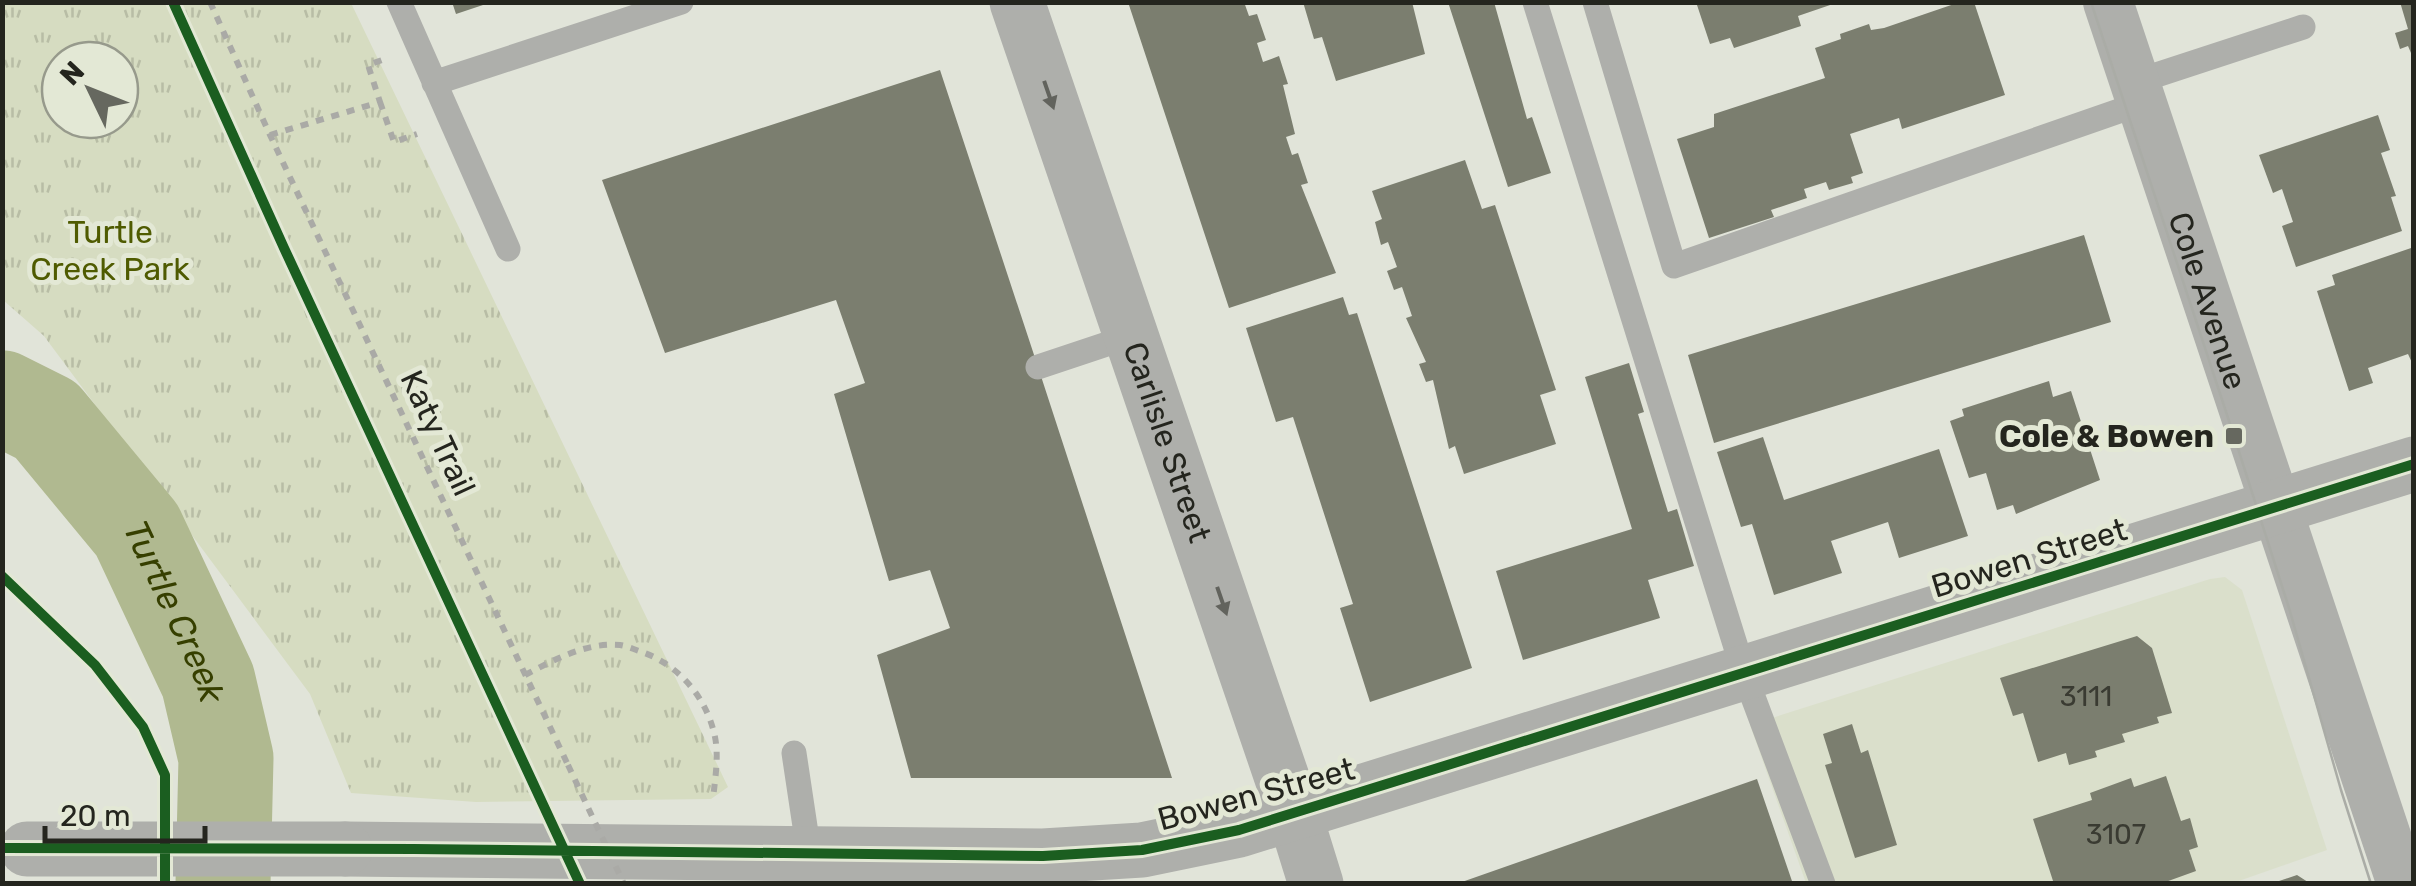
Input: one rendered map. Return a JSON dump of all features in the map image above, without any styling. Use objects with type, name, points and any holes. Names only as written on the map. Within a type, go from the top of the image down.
[{"type":"street","name":"Carlisle Street","points":[[1017,2],[1316,884]]},
{"type":"street","name":"Cole Avenue","points":[[2108,2],[2402,884]]},
{"type":"street","name":"Bowen Street","points":[[15,849],[345,849],[413,858],[809,853],[1043,856],[1142,850],[1230,834],[2414,464]]},
{"type":"lane","points":[[399,2],[508,249]]},
{"type":"lane","points":[[434,83],[681,2]]},
{"type":"lane","points":[[1535,2],[1744,673],[1822,884]]},
{"type":"lane","points":[[1595,2],[1674,266],[2304,27]]},
{"type":"lane","points":[[1038,367],[1131,336]]},
{"type":"lane","points":[[794,753],[809,853]]},
{"type":"path","points":[[368,65],[394,142],[417,134]]},
{"type":"path","points":[[270,136],[380,102]]},
{"type":"path","points":[[2,576],[95,666],[143,727],[166,775],[166,812]]},
{"type":"path","points":[[525,674],[563,655],[590,648],[622,645],[658,658],[687,680],[708,713],[716,739],[711,812]]},
{"type":"shaded area","points":[[2225,577],[2242,590],[2327,850],[2233,883],[1806,883],[1750,725]]},
{"type":"green space","name":"Turtle Creek Park","points":[[3,2],[351,3],[728,787],[711,799],[476,802],[351,793],[310,694],[44,336],[3,300]]},
{"type":"building","points":[[452,2],[489,2],[489,3],[456,14]]},
{"type":"building","points":[[1128,2],[1244,2],[1249,16],[1257,14],[1266,40],[1257,43],[1263,62],[1279,56],[1288,84],[1283,85],[1295,134],[1286,137],[1292,155],[1298,153],[1308,183],[1301,185],[1336,273],[1229,308]]},
{"type":"building","points":[[1303,2],[1412,2],[1425,54],[1336,81],[1322,37],[1314,39]]},
{"type":"building","points":[[1448,2],[1494,2],[1527,119],[1532,117],[1551,173],[1508,187]]},
{"type":"building","points":[[1696,2],[1836,3],[1798,16],[1801,26],[1734,48],[1730,38],[1710,44]]},
{"type":"building","points":[[1960,2],[1974,2],[2005,95],[1902,129],[1899,118],[1850,134],[1863,173],[1851,177],[1853,183],[1829,190],[1826,182],[1804,189],[1807,198],[1771,210],[1774,217],[1709,238],[1677,139],[1714,127],[1714,114],[1825,78],[1815,48],[1841,39],[1840,34],[1869,24],[1871,30],[1884,28]]},
{"type":"building","points":[[2400,2],[2414,2],[2414,60],[2408,46],[2400,49],[2395,33],[2408,29]]},
{"type":"building","points":[[940,70],[1172,778],[911,778],[877,655],[950,628],[930,570],[889,581],[834,394],[865,383],[836,300],[665,353],[602,180]]},
{"type":"building","points":[[2378,115],[2390,150],[2381,153],[2396,196],[2391,197],[2402,231],[2296,267],[2282,226],[2293,222],[2282,189],[2273,193],[2259,155]]},
{"type":"building","points":[[1465,160],[1482,209],[1495,205],[1556,390],[1540,395],[1556,444],[1464,474],[1455,446],[1449,449],[1433,380],[1426,382],[1419,364],[1426,362],[1406,318],[1412,316],[1402,287],[1394,290],[1387,271],[1397,267],[1388,242],[1381,245],[1375,222],[1382,219],[1372,191]]},
{"type":"building","points":[[2084,235],[2111,322],[1714,443],[1688,355]]},
{"type":"building","points":[[2414,247],[2414,367],[2408,354],[2368,368],[2373,383],[2349,391],[2317,291],[2335,285],[2332,275]]},
{"type":"building","points":[[1343,297],[1349,315],[1357,313],[1472,668],[1370,702],[1340,608],[1353,604],[1293,417],[1276,422],[1246,328]]},
{"type":"building","points":[[1629,363],[1644,412],[1638,414],[1668,512],[1677,509],[1694,566],[1648,580],[1660,618],[1523,660],[1496,571],[1632,529],[1585,377]]},
{"type":"building","points":[[2049,381],[2053,397],[2071,391],[2100,480],[2016,514],[2013,505],[1997,510],[1986,473],[1969,478],[1950,421],[1964,416],[1962,409]]},
{"type":"building","points":[[1763,437],[1784,500],[1939,449],[1968,536],[1899,558],[1888,522],[1831,541],[1842,573],[1774,595],[1752,524],[1741,527],[1717,452]]},
{"type":"building","points":[[2137,636],[2152,648],[2172,713],[2157,717],[2159,723],[2122,734],[2125,742],[2095,751],[2097,757],[2069,765],[2066,753],[2038,762],[2023,713],[2013,716],[2000,678]]},
{"type":"building","points":[[1852,724],[1861,753],[1868,750],[1897,845],[1855,858],[1825,765],[1832,763],[1823,734]]},
{"type":"building","points":[[2166,776],[2181,821],[2190,818],[2198,847],[2189,850],[2196,871],[2160,884],[2054,884],[2033,819],[2092,800],[2090,793],[2131,778],[2134,787]]},
{"type":"building","points":[[1757,779],[1793,884],[1459,884],[1459,883]]},
{"type":"building","points":[[2297,875],[2311,884],[2273,884],[2273,883]]},
{"type":"waterway","name":"Turtle Creek","points":[[2,398],[46,420],[137,530],[208,681],[226,758],[223,884]]},
{"type":"tram line","points":[[2091,2],[2289,608],[2371,884]]},
{"type":"cycle path","points":[[173,2],[580,884]]},
{"type":"cycle path","points":[[2,848],[1043,856],[1142,850],[1239,830],[2414,464]]},
{"type":"cycle path","points":[[2,576],[95,665],[143,727],[165,775],[165,884]]},
{"type":"place","name":"Cole & Bowen","points":[[2234,436]]}]
